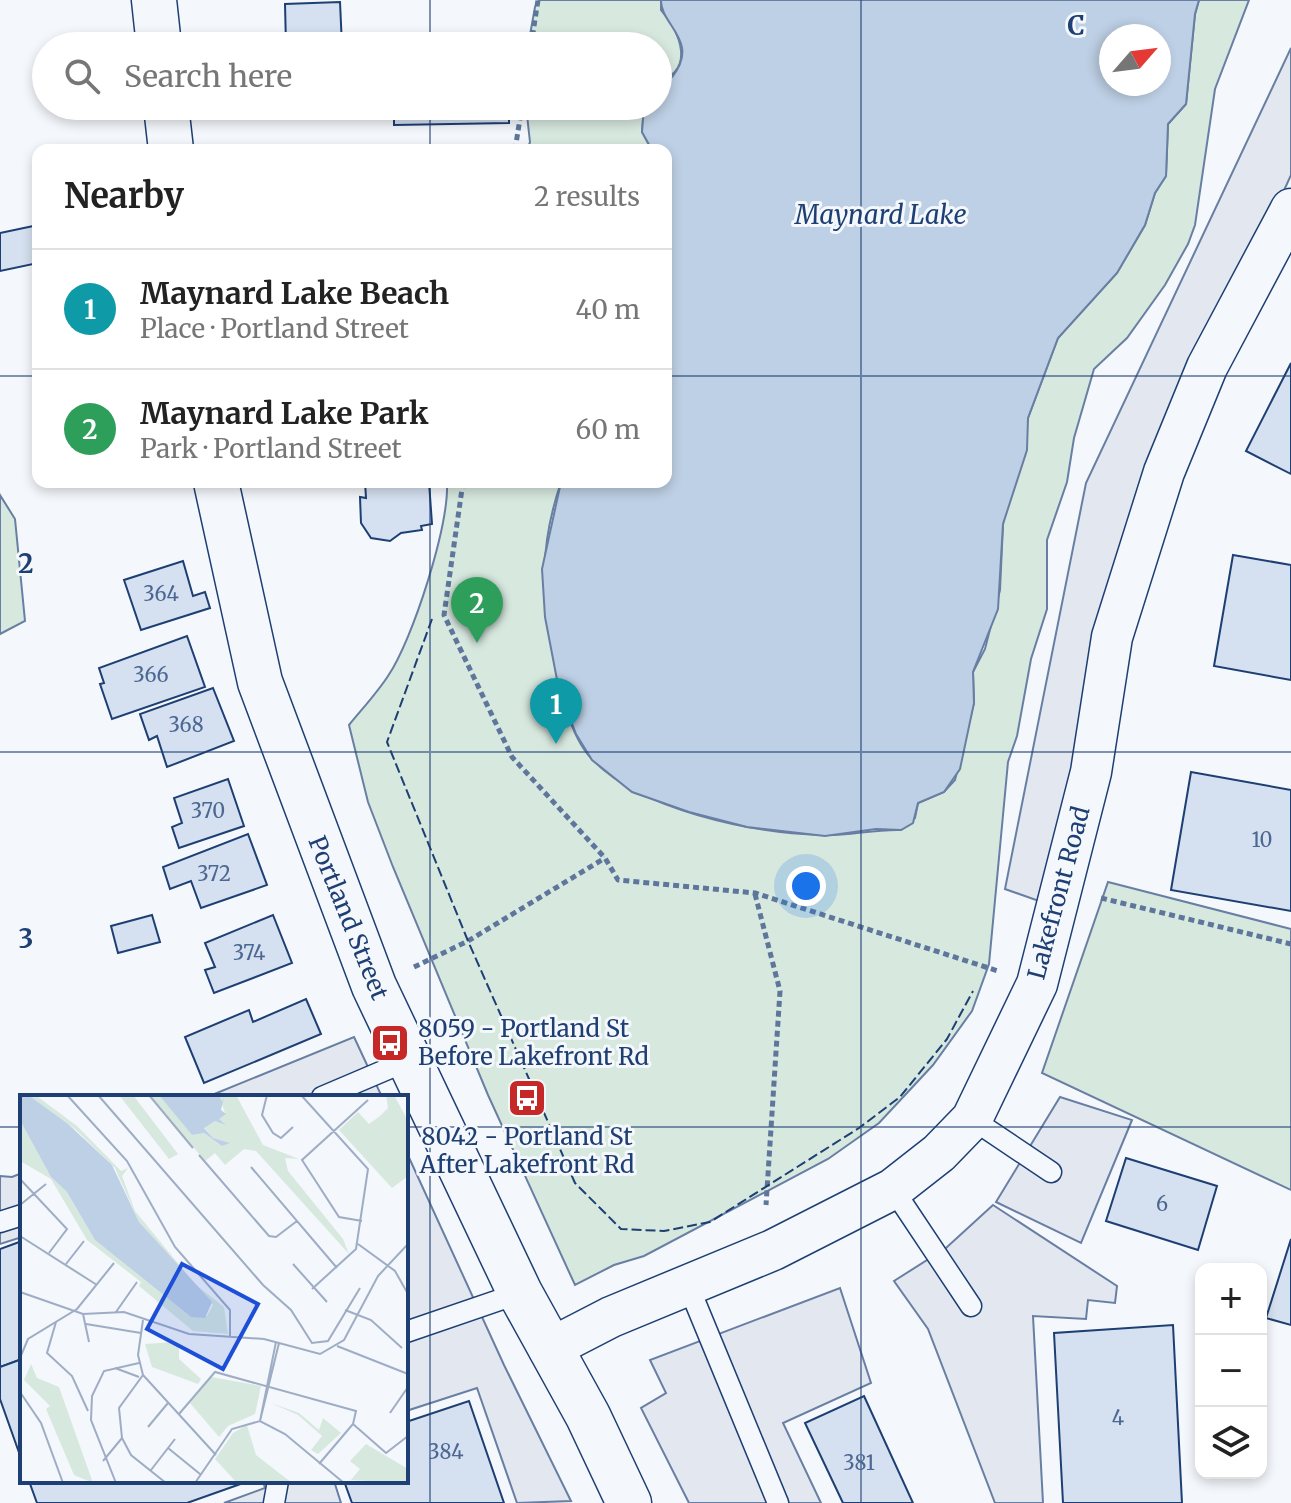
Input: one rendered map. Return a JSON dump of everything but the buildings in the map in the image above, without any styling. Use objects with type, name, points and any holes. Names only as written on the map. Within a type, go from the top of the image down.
[{"type":"main road","points":[[154,0],[157,32]]},
{"type":"main road","points":[[168,120],[170,144]]},
{"type":"main road","name":"Portland Street","points":[[217,488],[260,682],[374,986],[520,1293],[588,1416],[629,1503]]},
{"type":"street","name":"Lakefront Road","points":[[549,1349],[611,1317],[773,1250],[893,1189],[939,1153],[972,1119],[1037,984],[1091,772],[1112,637],[1164,472],[1207,367],[1291,209]]},
{"type":"lane","points":[[332,1095],[367,1088],[409,1060]]},
{"type":"lane","points":[[972,1119],[1051,1172]]},
{"type":"lane","points":[[893,1189],[971,1306]]},
{"type":"lane","points":[[0,1222],[20,1216]]},
{"type":"lane","points":[[688,1285],[778,1503]]},
{"type":"lane","points":[[408,1331],[520,1293]]},
{"type":"lane","points":[[274,1503],[278,1483]]},
{"type":"path","points":[[533,32],[538,0]]},
{"type":"path","points":[[516,144],[520,120]]},
{"type":"path","points":[[462,488],[444,615],[512,757],[605,858],[618,880],[755,893],[1037,984]]},
{"type":"path","points":[[374,986],[468,941],[605,858]]},
{"type":"path","points":[[1061,889],[1291,944]]},
{"type":"path","points":[[755,893],[780,991],[766,1206],[773,1250]]},
{"type":"shaded area","points":[[539,0],[661,0],[661,10],[678,39],[681,60],[672,74],[672,32],[531,32]]},
{"type":"shaded area","points":[[1199,0],[1249,0],[1215,89],[1195,225],[1188,244],[1165,285],[1127,338],[1094,369],[1074,438],[1067,482],[1047,540],[1047,609],[1031,659],[1017,736],[1008,762],[989,964],[972,1011],[933,1065],[879,1123],[828,1159],[644,1256],[614,1265],[575,1285],[488,1095],[393,867],[368,802],[349,725],[388,676],[408,636],[436,553],[447,488],[559,488],[549,527],[545,569],[553,656],[562,695],[577,737],[591,758],[612,776],[667,805],[763,829],[822,835],[901,830],[915,818],[918,803],[944,792],[955,780],[974,703],[973,672],[985,649],[1000,590],[1003,524],[1028,418],[1058,338],[1117,273],[1145,225],[1155,193],[1166,176],[1168,124],[1186,104]]},
{"type":"shaded area","points":[[1291,48],[1291,175],[1132,524],[1053,906],[1005,889],[1086,483]]},
{"type":"shaded area","points":[[528,120],[643,120],[642,132],[649,144],[529,144]]},
{"type":"shaded area","points":[[0,495],[15,519],[25,621],[0,634]]},
{"type":"shaded area","points":[[1108,882],[1291,929],[1291,1190],[1042,1073]]},
{"type":"shaded area","points":[[354,1037],[381,1095],[212,1095]]},
{"type":"shaded area","points":[[1060,1097],[1132,1120],[1081,1243],[996,1202]]},
{"type":"shaded area","points":[[408,1155],[504,1365],[571,1501],[517,1503],[477,1388],[408,1410]]},
{"type":"shaded area","points":[[20,1174],[20,1238],[0,1244],[0,1176]]},
{"type":"shaded area","points":[[993,1205],[1117,1286],[1115,1303],[1088,1300],[1086,1319],[1033,1316],[1043,1503],[995,1503],[928,1329],[894,1281],[946,1248]]},
{"type":"shaded area","points":[[840,1288],[871,1383],[783,1423],[821,1503],[689,1503],[641,1408],[666,1393],[650,1360]]},
{"type":"shaded area","points":[[264,1483],[335,1483],[341,1503],[224,1503],[265,1488]]},
{"type":"water","name":"Maynard Lake","points":[[661,0],[1199,0],[1186,104],[1168,124],[1166,176],[1155,193],[1145,225],[1117,273],[1058,338],[1028,418],[1027,450],[1003,524],[998,609],[973,672],[974,703],[960,769],[944,792],[918,803],[913,823],[901,830],[876,829],[825,836],[747,827],[689,812],[632,792],[592,760],[576,734],[559,690],[545,617],[542,569],[560,488],[672,488],[672,144],[649,144],[642,132],[643,120],[672,120],[672,77],[682,53],[677,34],[666,18]]},
{"type":"fence","points":[[432,619],[387,742],[468,941],[575,1183],[621,1229],[664,1231],[710,1222],[859,1128],[900,1097],[947,1039],[973,991]]},
{"type":"place","name":"Maynard Lake Park","points":[[477,643]]},
{"type":"place","name":"Maynard Lake Beach","points":[[556,744]]},
{"type":"place","name":"8059 - Portland St Before Lakefront Rd","points":[[390,1043]]},
{"type":"place","name":"8042 - Portland St After Lakefront Rd","points":[[527,1098]]}]
